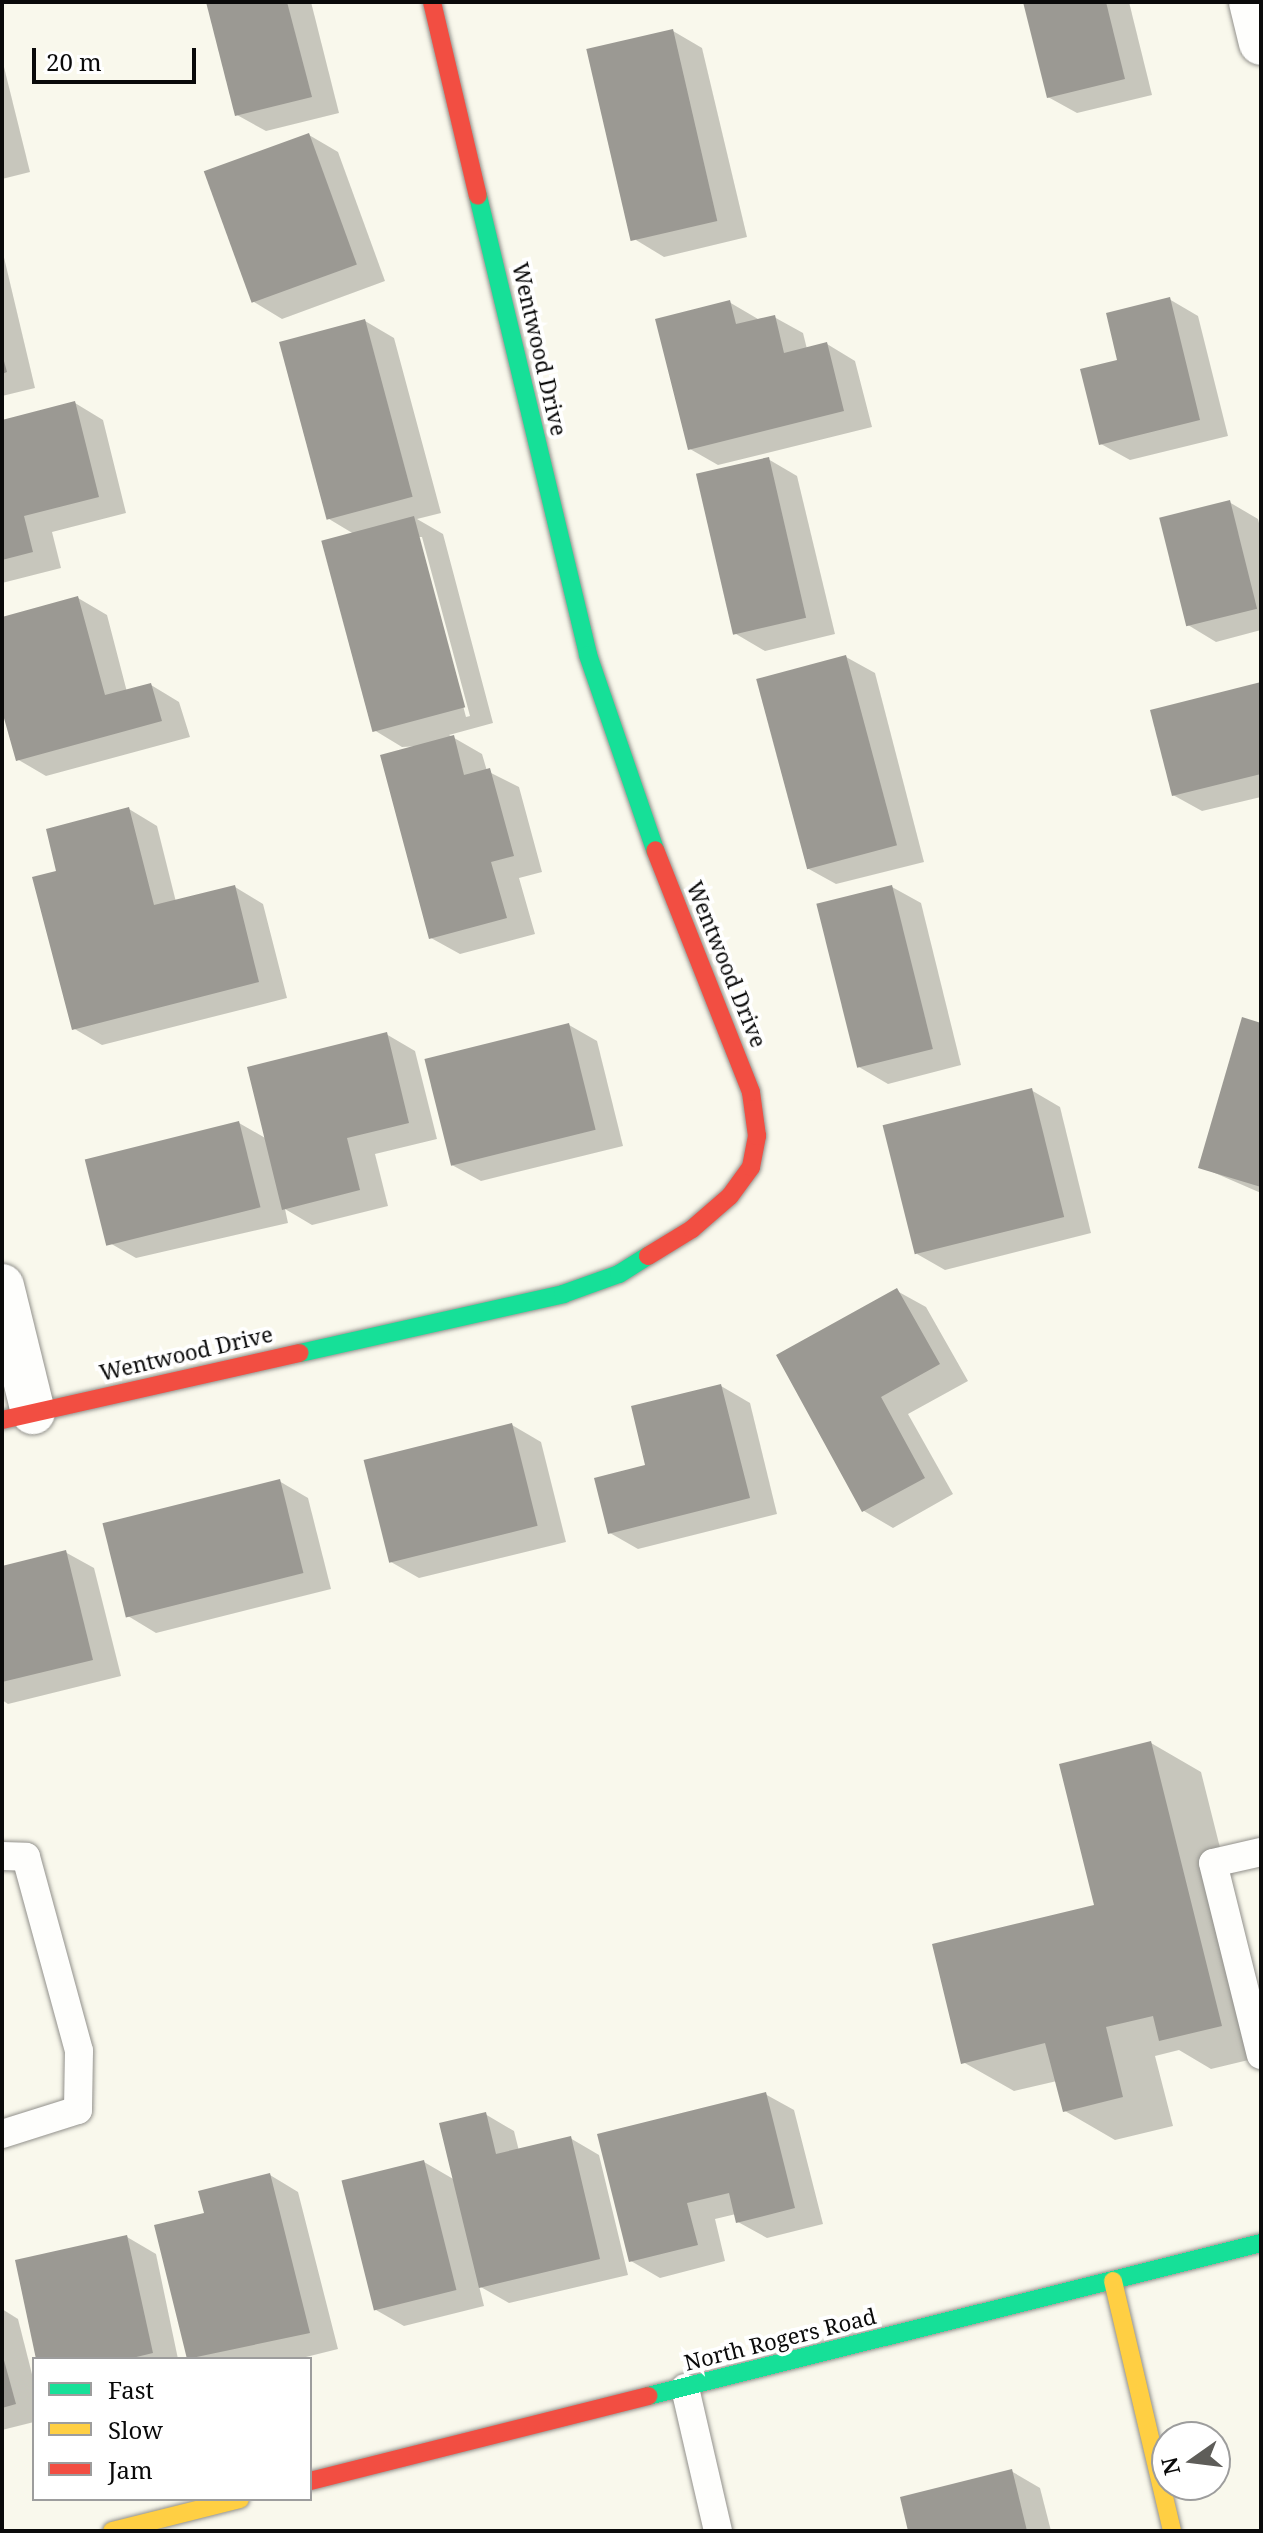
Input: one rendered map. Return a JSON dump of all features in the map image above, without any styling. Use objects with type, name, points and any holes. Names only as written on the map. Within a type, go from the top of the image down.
[{"type":"street","name":"Wentwood Drive","points":[[18,1416],[563,1294],[619,1274],[692,1229],[730,1196],[751,1167],[757,1136],[751,1092],[631,788],[588,655],[432,2]]},
{"type":"street","points":[[1251,2],[1261,43]]},
{"type":"street","points":[[2,1286],[18,1416]]},
{"type":"street","name":"North Rogers Road","points":[[312,2481],[1261,2243]]},
{"type":"street","points":[[1113,2281],[1172,2531]]},
{"type":"street","points":[[112,2531],[232,2501]]},
{"type":"lane","points":[[1261,1852],[1213,1863],[1261,2055]]},
{"type":"lane","points":[[2,1856],[26,1857],[79,2051],[78,2110],[2,2134]]},
{"type":"lane","points":[[685,2388],[718,2531]]},
{"type":"building","points":[[206,2],[287,2],[312,97],[235,116]]},
{"type":"building","points":[[1023,2],[1106,2],[1125,79],[1047,98]]},
{"type":"building","points":[[673,29],[717,221],[631,241],[586,49]]},
{"type":"building","points":[[309,133],[357,265],[252,303],[204,171]]},
{"type":"building","points":[[1170,297],[1200,420],[1099,445],[1080,369],[1117,360],[1106,313]]},
{"type":"building","points":[[730,300],[736,324],[775,315],[784,353],[827,342],[844,411],[688,450],[655,319]]},
{"type":"building","points":[[365,319],[413,497],[327,520],[279,342]]},
{"type":"building","points":[[2,354],[7,372],[2,374]]},
{"type":"building","points":[[75,401],[99,497],[24,516],[33,552],[2,560],[2,420]]},
{"type":"building","points":[[769,457],[806,618],[733,635],[696,474]]},
{"type":"building","points":[[1230,500],[1257,609],[1186,626],[1159,518]]},
{"type":"building","points":[[414,516],[465,707],[373,732],[321,541]]},
{"type":"building","points":[[78,596],[105,695],[151,683],[162,721],[16,761],[2,711],[2,617]]},
{"type":"building","points":[[846,655],[897,845],[807,869],[756,679]]},
{"type":"building","points":[[1261,682],[1261,774],[1172,796],[1150,710]]},
{"type":"building","points":[[454,735],[464,775],[490,768],[514,856],[491,862],[507,918],[429,939],[380,755]]},
{"type":"building","points":[[129,807],[154,905],[235,885],[259,982],[72,1030],[32,877],[56,871],[46,829]]},
{"type":"building","points":[[892,885],[933,1049],[857,1068],[816,904]]},
{"type":"building","points":[[1242,1017],[1261,1023],[1261,1187],[1198,1168]]},
{"type":"building","points":[[569,1023],[596,1130],[451,1166],[424,1059]]},
{"type":"building","points":[[387,1032],[409,1123],[347,1138],[360,1190],[282,1210],[247,1067]]},
{"type":"building","points":[[1032,1088],[1064,1217],[915,1254],[883,1125]]},
{"type":"building","points":[[239,1121],[261,1207],[106,1246],[85,1159]]},
{"type":"building","points":[[897,1288],[940,1364],[881,1397],[925,1478],[862,1512],[776,1355]]},
{"type":"building","points":[[721,1384],[750,1498],[608,1534],[594,1478],[645,1465],[631,1406]]},
{"type":"building","points":[[512,1423],[538,1526],[389,1563],[364,1460]]},
{"type":"building","points":[[280,1479],[303,1573],[126,1617],[102,1523]]},
{"type":"building","points":[[66,1550],[93,1660],[2,1682],[2,1566]]},
{"type":"building","points":[[1151,1741],[1222,2026],[1159,2041],[1153,2016],[1106,2027],[1123,2097],[1063,2112],[1045,2043],[961,2064],[932,1944],[1094,1905],[1059,1764]]},
{"type":"building","points":[[766,2092],[795,2208],[736,2223],[729,2193],[687,2203],[698,2245],[629,2262],[597,2134]]},
{"type":"building","points":[[486,2112],[496,2154],[571,2136],[600,2259],[479,2288],[439,2123]]},
{"type":"building","points":[[424,2160],[456,2290],[374,2311],[342,2181]]},
{"type":"building","points":[[270,2173],[310,2333],[187,2357],[154,2225],[204,2213],[198,2191]]},
{"type":"building","points":[[127,2235],[153,2353],[136,2357],[36,2357],[15,2260]]},
{"type":"building","points":[[2,2353],[16,2404],[2,2408]]},
{"type":"building","points":[[1012,2469],[1027,2531],[908,2531],[900,2497]]},
{"type":"traffic: fast","points":[[478,196],[588,655],[655,850]]},
{"type":"traffic: fast","points":[[300,1353],[563,1294],[619,1274],[648,1256]]},
{"type":"traffic: fast","points":[[648,2396],[1261,2243]]},
{"type":"traffic: slow","points":[[1113,2281],[1172,2531]]},
{"type":"traffic: slow","points":[[112,2531],[232,2501]]},
{"type":"traffic: jam","points":[[432,2],[478,196]]},
{"type":"traffic: jam","points":[[648,1256],[692,1229],[730,1196],[751,1167],[757,1136],[751,1092],[655,850]]},
{"type":"traffic: jam","points":[[2,1420],[300,1353]]},
{"type":"traffic: jam","points":[[312,2480],[648,2396]]}]
